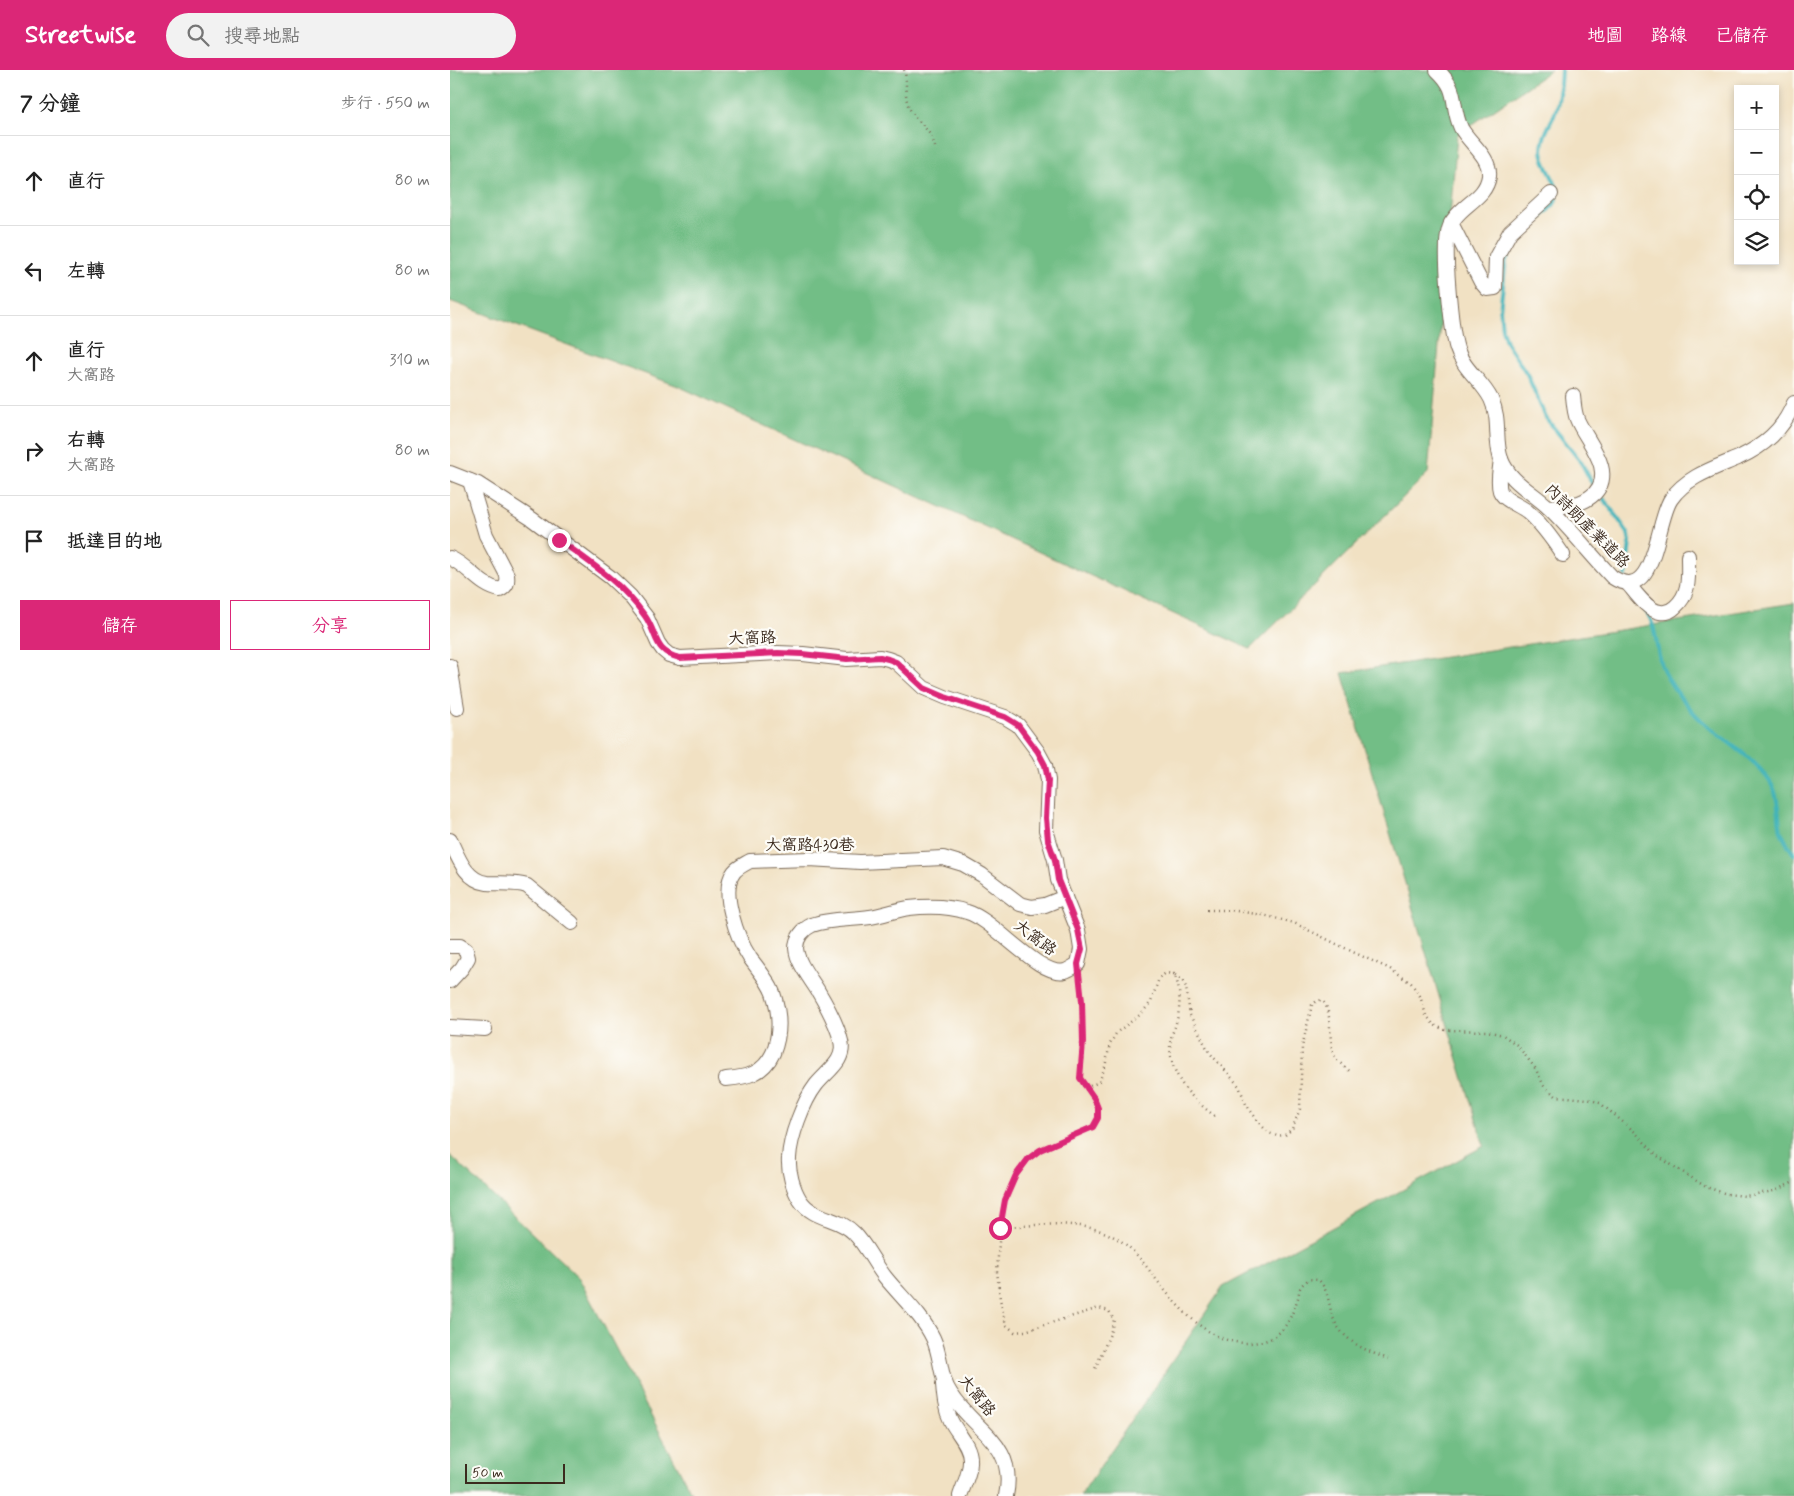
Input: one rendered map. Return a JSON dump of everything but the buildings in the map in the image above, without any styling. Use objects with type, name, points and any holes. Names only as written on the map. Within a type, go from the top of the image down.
[{"type":"lane","points":[[1437,70],[1451,86],[1455,110],[1461,126],[1467,138],[1486,161],[1489,173],[1487,185],[1481,194],[1454,217],[1451,223],[1481,282],[1487,289],[1495,288],[1496,257],[1510,232],[1551,194]]},
{"type":"lane","name":"內詩朗產業道路","points":[[1451,223],[1448,229],[1448,272],[1457,350],[1470,372],[1490,397],[1496,411],[1501,458],[1514,480],[1548,507],[1612,577],[1620,583],[1630,583],[1646,572],[1652,561],[1662,520],[1671,499],[1686,484],[1707,470],[1739,457],[1776,434],[1794,403]]},
{"type":"lane","points":[[1548,507],[1582,503],[1590,498],[1601,486],[1604,475],[1600,462],[1578,420],[1573,396]]},
{"type":"lane","points":[[1501,458],[1499,482],[1503,496],[1532,516],[1549,534],[1563,555]]},
{"type":"lane","name":"大窩路","points":[[450,473],[478,484],[532,519],[610,577],[630,596],[646,618],[658,643],[669,655],[680,658],[778,653],[847,659],[880,657],[888,659],[896,662],[924,688],[1005,717],[1018,725],[1038,752],[1045,765],[1048,780],[1046,830],[1055,860],[1058,880],[1078,930],[1082,949],[1078,964],[1064,972],[1050,970],[1036,962],[988,922],[969,912],[948,907],[908,908],[871,917],[829,921],[812,926],[800,935],[796,948],[802,964],[820,994],[833,1022],[841,1041],[842,1050],[838,1061],[814,1087],[793,1135],[788,1159],[791,1179],[800,1200],[808,1209],[819,1216],[848,1227],[856,1235],[886,1278],[915,1311],[932,1336],[939,1353],[942,1378],[951,1395],[994,1441],[1005,1460],[1008,1485],[1006,1496]]},
{"type":"lane","points":[[450,558],[490,588],[500,590],[506,587],[507,575],[486,535],[470,481]]},
{"type":"lane","points":[[1630,583],[1648,606],[1660,612],[1669,612],[1686,593],[1689,580],[1688,556]]},
{"type":"lane","points":[[450,666],[457,708]]},
{"type":"lane","points":[[450,840],[463,867],[477,882],[527,886],[572,923]]},
{"type":"lane","name":"大窩路430巷","points":[[726,1079],[745,1077],[762,1069],[771,1056],[777,1042],[780,1015],[772,991],[738,936],[729,897],[729,884],[734,872],[742,865],[750,861],[809,859],[860,862],[943,858],[963,864],[982,875],[1020,904],[1032,907],[1045,905],[1065,897]]},
{"type":"lane","points":[[450,946],[460,946],[466,950],[468,958],[450,981]]},
{"type":"lane","points":[[450,1027],[485,1029]]},
{"type":"lane","points":[[942,1378],[945,1406],[950,1421],[968,1448],[970,1458],[970,1470],[960,1496]]},
{"type":"path","points":[[904,70],[909,108],[931,134],[935,146]]},
{"type":"path","points":[[1207,910],[1230,910],[1294,923],[1355,954],[1390,968],[1411,983],[1420,996],[1426,1015],[1434,1024],[1445,1030],[1487,1031],[1503,1035],[1517,1045],[1535,1068],[1544,1086],[1556,1096],[1588,1099],[1600,1103],[1636,1132],[1656,1155],[1706,1187],[1727,1194],[1745,1196],[1774,1191],[1794,1182]]},
{"type":"path","points":[[1078,964],[1082,1001],[1083,1042],[1080,1078],[1094,1098],[1098,1108],[1098,1118],[1093,1127],[1040,1150],[1028,1159],[1016,1175],[1005,1200],[1000,1228],[997,1271],[1000,1299],[1006,1325],[1015,1332],[1025,1331],[1099,1308],[1109,1311],[1114,1320],[1095,1368]]},
{"type":"path","points":[[1084,1085],[1090,1086],[1099,1082],[1105,1067],[1110,1044],[1117,1032],[1141,1014],[1151,1002],[1160,978],[1166,973],[1174,974],[1182,980],[1186,987],[1190,1015],[1209,1052],[1231,1076],[1246,1104],[1269,1133],[1277,1136],[1285,1135],[1292,1129],[1300,1109],[1302,1047],[1312,1005],[1317,1001],[1321,1000],[1325,1003],[1327,1009],[1334,1055],[1352,1073]]},
{"type":"path","points":[[1174,974],[1178,982],[1179,996],[1177,1022],[1171,1036],[1172,1060],[1189,1093],[1216,1117]]},
{"type":"path","points":[[1000,1228],[1057,1225],[1078,1226],[1100,1230],[1118,1238],[1139,1257],[1164,1290],[1194,1320],[1217,1336],[1237,1343],[1260,1343],[1275,1337],[1288,1324],[1301,1286],[1310,1280],[1318,1280],[1326,1288],[1334,1320],[1346,1337],[1363,1349],[1388,1359]]},
{"type":"green space","points":[[450,70],[1551,70],[1457,135],[1428,473],[1250,649],[678,386],[450,301]]},
{"type":"green space","points":[[1794,603],[1794,1496],[1080,1496],[1223,1287],[1484,1146],[1342,673]]},
{"type":"green space","points":[[450,1155],[579,1278],[693,1496],[450,1496]]},
{"type":"waterway","points":[[1561,70],[1557,108],[1542,145],[1543,158],[1555,184],[1557,197],[1554,204],[1514,244],[1506,260],[1500,310],[1502,329],[1506,342],[1527,374],[1546,418],[1581,462],[1593,485]]},
{"type":"waterway","points":[[1604,499],[1628,533],[1630,542],[1626,576]]},
{"type":"waterway","points":[[1646,611],[1653,625],[1663,669],[1674,689],[1699,718],[1746,755],[1766,776],[1774,789],[1781,831],[1794,854]]},
{"type":"route","points":[[559,540],[610,577],[630,596],[646,618],[658,643],[669,655],[680,658],[778,653],[847,659],[880,657],[888,659],[896,662],[924,688],[1005,717],[1018,725],[1038,752],[1045,765],[1048,780],[1046,830],[1048,840],[1055,860],[1058,880],[1078,930],[1082,949],[1078,964],[1082,1001],[1083,1042],[1080,1078],[1094,1098],[1098,1108],[1098,1118],[1093,1127],[1040,1150],[1028,1159],[1016,1175],[1005,1200],[1000,1228]]}]
